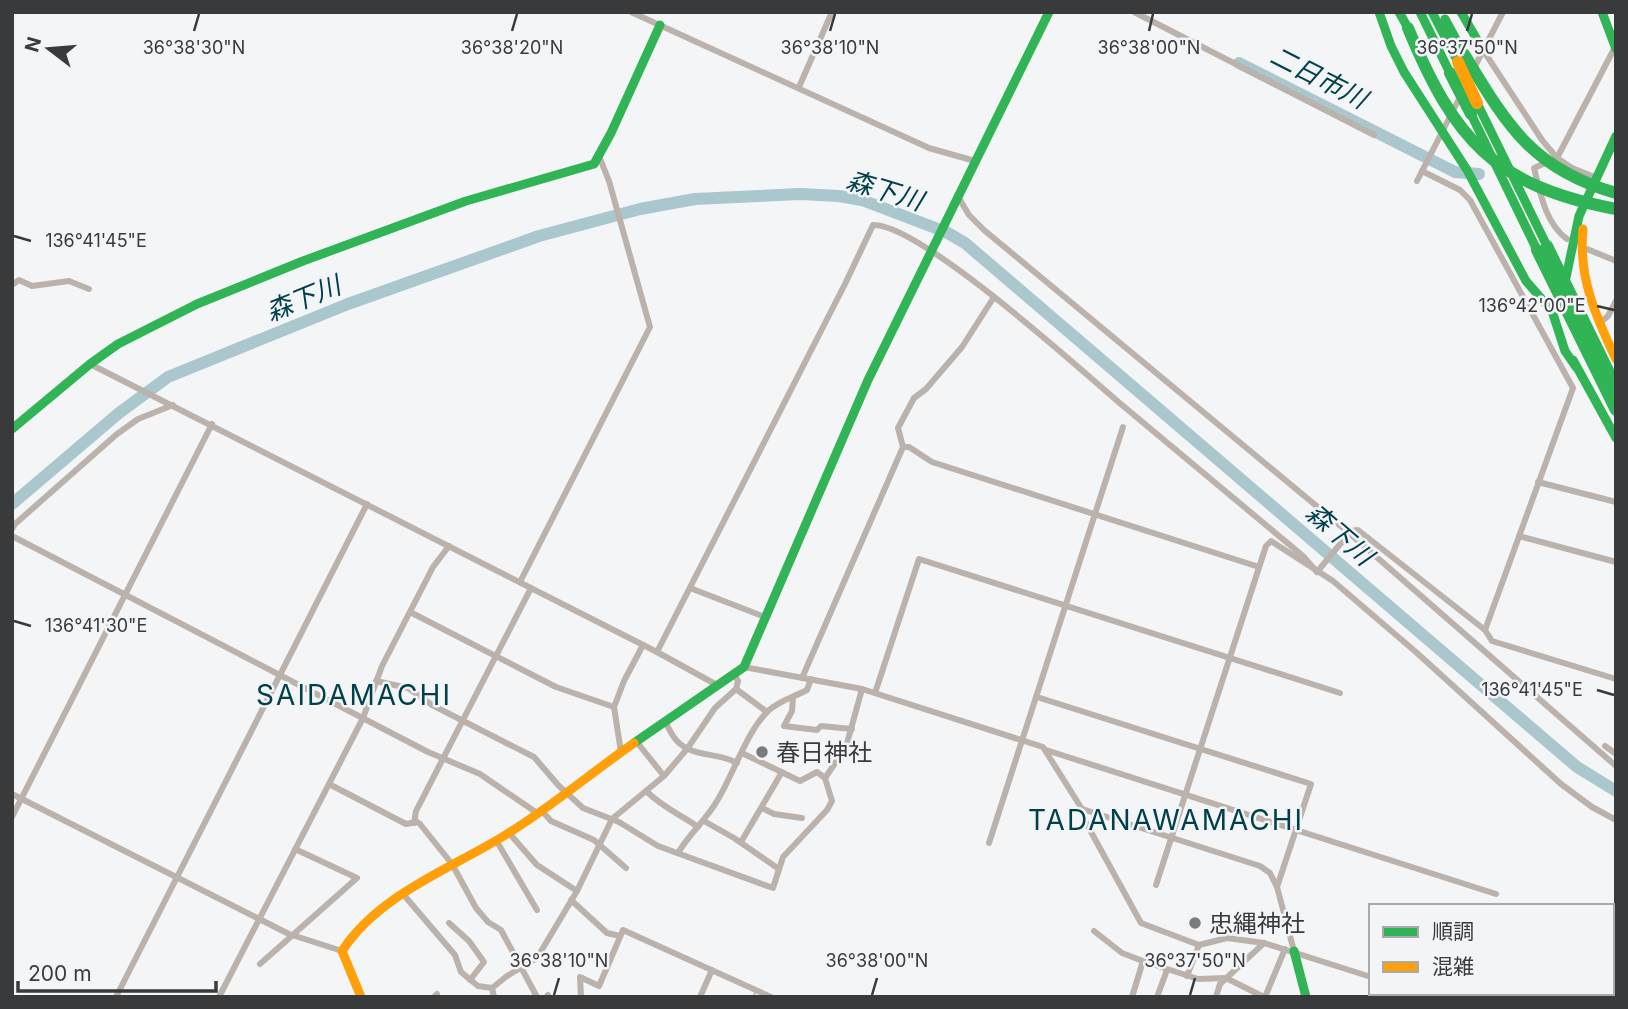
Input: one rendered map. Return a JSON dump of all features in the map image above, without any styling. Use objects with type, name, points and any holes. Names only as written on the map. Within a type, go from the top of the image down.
[{"type":"main road","points":[[361,997],[342,951],[355,931],[403,894],[509,833],[739,671],[868,380],[1049,12]]},
{"type":"main road","points":[[1379,12],[1404,72],[1469,174],[1526,281],[1552,311],[1565,351],[1616,438]]},
{"type":"main road","points":[[1400,12],[1426,71],[1453,118],[1488,156],[1521,179],[1548,192],[1580,203],[1616,209]]},
{"type":"main road","points":[[1420,12],[1457,63],[1536,156],[1579,181],[1616,193]]},
{"type":"main road","points":[[1432,12],[1457,63]]},
{"type":"main road","points":[[1441,12],[1474,108],[1616,410]]},
{"type":"main road","points":[[1461,12],[1483,50]]},
{"type":"main road","points":[[1602,12],[1615,48]]},
{"type":"main road","points":[[12,429],[90,364],[145,328],[197,304],[303,261],[466,201],[594,164],[660,26]]},
{"type":"main road","points":[[1616,136],[1586,216],[1580,255],[1584,282],[1598,324],[1616,359]]},
{"type":"main road","points":[[1576,368],[1564,331],[1564,286],[1579,216],[1600,181]]},
{"type":"main road","points":[[1542,248],[1616,387]]},
{"type":"main road","points":[[1289,950],[1306,997]]},
{"type":"street","points":[[631,12],[929,148],[975,161]]},
{"type":"street","points":[[799,87],[832,12]]},
{"type":"street","points":[[1135,12],[1374,135]]},
{"type":"street","points":[[1417,181],[1503,12]]},
{"type":"street","points":[[1567,239],[1558,231],[1540,197],[1534,167],[1557,158],[1615,48]]},
{"type":"street","points":[[1483,50],[1542,140],[1557,158],[1572,168],[1616,186]]},
{"type":"street","points":[[520,582],[650,327],[609,181],[599,156]]},
{"type":"street","points":[[1422,171],[1460,190],[1470,200],[1573,388],[1485,630]]},
{"type":"street","points":[[956,199],[984,230],[1348,534],[1616,766]]},
{"type":"street","points":[[657,652],[873,225],[882,225],[900,232],[931,249],[994,298],[1318,571]]},
{"type":"street","points":[[1587,249],[1616,261]]},
{"type":"street","points":[[12,285],[19,280],[32,286],[69,281],[89,289]]},
{"type":"street","points":[[802,678],[903,447],[898,428],[914,398],[962,346],[994,298]]},
{"type":"street","points":[[1598,324],[1608,316],[1616,301]]},
{"type":"street","points":[[90,364],[717,685]]},
{"type":"street","points":[[169,403],[117,433],[15,524],[13,536],[442,759],[480,774],[551,821],[594,840],[626,868]]},
{"type":"street","points":[[12,817],[212,425]]},
{"type":"street","points":[[989,842],[1123,427]]},
{"type":"street","points":[[903,447],[909,447],[932,462],[1259,567]]},
{"type":"street","points":[[1538,482],[1616,502]]},
{"type":"street","points":[[116,997],[367,504]]},
{"type":"street","points":[[1318,571],[1348,534],[1358,530],[1485,630],[1492,641],[1616,679]]},
{"type":"street","points":[[1519,536],[1616,562]]},
{"type":"street","points":[[1156,885],[1266,546],[1271,541],[1333,581],[1418,653],[1562,784],[1616,821]]},
{"type":"street","points":[[219,997],[363,718],[382,666],[433,567],[449,546]]},
{"type":"street","points":[[875,693],[919,559],[1340,693]]},
{"type":"street","points":[[414,823],[416,811],[531,588]]},
{"type":"street","points":[[690,588],[765,617]]},
{"type":"street","points":[[410,612],[555,687],[614,707]]},
{"type":"street","points":[[621,752],[614,707],[643,645]]},
{"type":"street","points":[[403,894],[455,955],[461,972],[478,986],[492,988],[537,958],[577,891],[612,819],[664,776],[687,749],[715,708],[736,689],[739,671],[811,679],[862,689],[1496,894]]},
{"type":"street","points":[[678,853],[719,799],[767,712],[807,690],[811,679]]},
{"type":"street","points":[[376,681],[408,688],[432,705],[534,757],[583,808],[612,819],[658,846],[773,888],[783,857],[827,810],[832,801],[825,778],[817,772],[800,781],[742,753]]},
{"type":"street","points":[[736,689],[767,712]]},
{"type":"street","points":[[825,778],[846,747],[862,689]]},
{"type":"street","points":[[793,697],[792,711],[784,726],[817,730],[821,726],[852,729]]},
{"type":"street","points":[[1037,697],[1311,785],[1277,887]]},
{"type":"street","points":[[664,722],[678,742],[687,749],[729,758],[737,763]]},
{"type":"street","points":[[636,741],[664,776]]},
{"type":"street","points":[[1605,746],[1616,754]]},
{"type":"street","points":[[1046,750],[1082,809],[1085,821],[1140,923],[1199,945],[1227,938],[1264,943],[1369,976]]},
{"type":"street","points":[[741,842],[782,772]]},
{"type":"street","points":[[329,784],[406,824],[420,824],[452,864],[477,908],[488,922],[500,930],[537,997]]},
{"type":"street","points":[[646,791],[668,811],[698,827]]},
{"type":"street","points":[[12,794],[292,936],[342,951]]},
{"type":"street","points":[[762,808],[774,814],[802,818]]},
{"type":"street","points":[[1082,809],[1260,866],[1270,873],[1277,887],[1289,950],[1265,997],[1226,978],[1198,979],[1122,953],[1094,931]]},
{"type":"street","points":[[704,821],[741,842],[779,869]]},
{"type":"street","points":[[509,833],[537,865],[577,891]]},
{"type":"street","points":[[496,841],[537,910]]},
{"type":"street","points":[[260,964],[356,878],[296,849]]},
{"type":"street","points":[[571,900],[607,933],[620,936]]},
{"type":"street","points":[[449,923],[469,941],[484,962],[470,980]]},
{"type":"street","points":[[581,997],[580,976],[598,986],[623,930],[771,997]]},
{"type":"street","points":[[1216,997],[1220,984],[1264,943]]},
{"type":"street","points":[[1187,976],[1199,945]]},
{"type":"street","points":[[1132,997],[1143,961]]},
{"type":"street","points":[[700,997],[712,970]]},
{"type":"street","points":[[1157,997],[1167,970]]},
{"type":"street","points":[[492,988],[494,997]]},
{"type":"waterway","name":"二日市川","points":[[1239,63],[1455,172],[1479,174]]},
{"type":"waterway","name":"森下川","points":[[12,504],[119,413],[168,377],[348,304],[539,236],[640,209],[695,199],[800,194],[862,200],[946,232],[965,243],[1577,767],[1616,791]]},
{"type":"waterway","points":[[753,997],[755,993]]},
{"type":"traffic: fast","points":[[634,743],[744,667],[868,380],[1049,12]]},
{"type":"traffic: fast","points":[[1379,12],[1404,72],[1467,170],[1526,281],[1552,311],[1565,351],[1576,367]]},
{"type":"traffic: fast","points":[[1399,12],[1408,28]]},
{"type":"traffic: fast","points":[[1420,12],[1450,73]]},
{"type":"traffic: fast","points":[[1432,12],[1458,62]]},
{"type":"traffic: fast","points":[[1461,12],[1483,50]]},
{"type":"traffic: fast","points":[[1602,12],[1616,49]]},
{"type":"traffic: fast","points":[[1445,19],[1464,54]]},
{"type":"traffic: fast","points":[[12,429],[118,344],[197,304],[303,261],[466,201],[594,164],[660,25]]},
{"type":"traffic: fast","points":[[1408,28],[1443,100],[1462,128],[1484,152],[1509,171],[1538,187],[1616,209]]},
{"type":"traffic: fast","points":[[1464,54],[1509,123],[1542,157],[1587,183],[1616,193]]},
{"type":"traffic: fast","points":[[1450,73],[1471,114]]},
{"type":"traffic: fast","points":[[1477,103],[1547,246]]},
{"type":"traffic: fast","points":[[1471,114],[1537,250]]},
{"type":"traffic: fast","points":[[1564,287],[1579,216],[1616,136]]},
{"type":"traffic: fast","points":[[1547,246],[1616,387]]},
{"type":"traffic: fast","points":[[1537,250],[1616,410]]},
{"type":"traffic: fast","points":[[1573,360],[1616,438]]},
{"type":"traffic: fast","points":[[1294,951],[1306,997]]},
{"type":"traffic: slow","points":[[1458,62],[1477,103]]},
{"type":"traffic: slow","points":[[1583,229],[1583,264],[1590,296],[1616,359]]},
{"type":"traffic: slow","points":[[361,997],[342,951],[357,931],[396,898],[523,824],[634,743]]},
{"type":"place","name":"春日神社","points":[[762,752]]},
{"type":"place","name":"忠縄神社","points":[[1195,923]]},
{"type":"district","name":"SAIDAMACHI","points":[[354,695]]},
{"type":"district","name":"TADANAWAMACHI","points":[[1166,820]]}]
